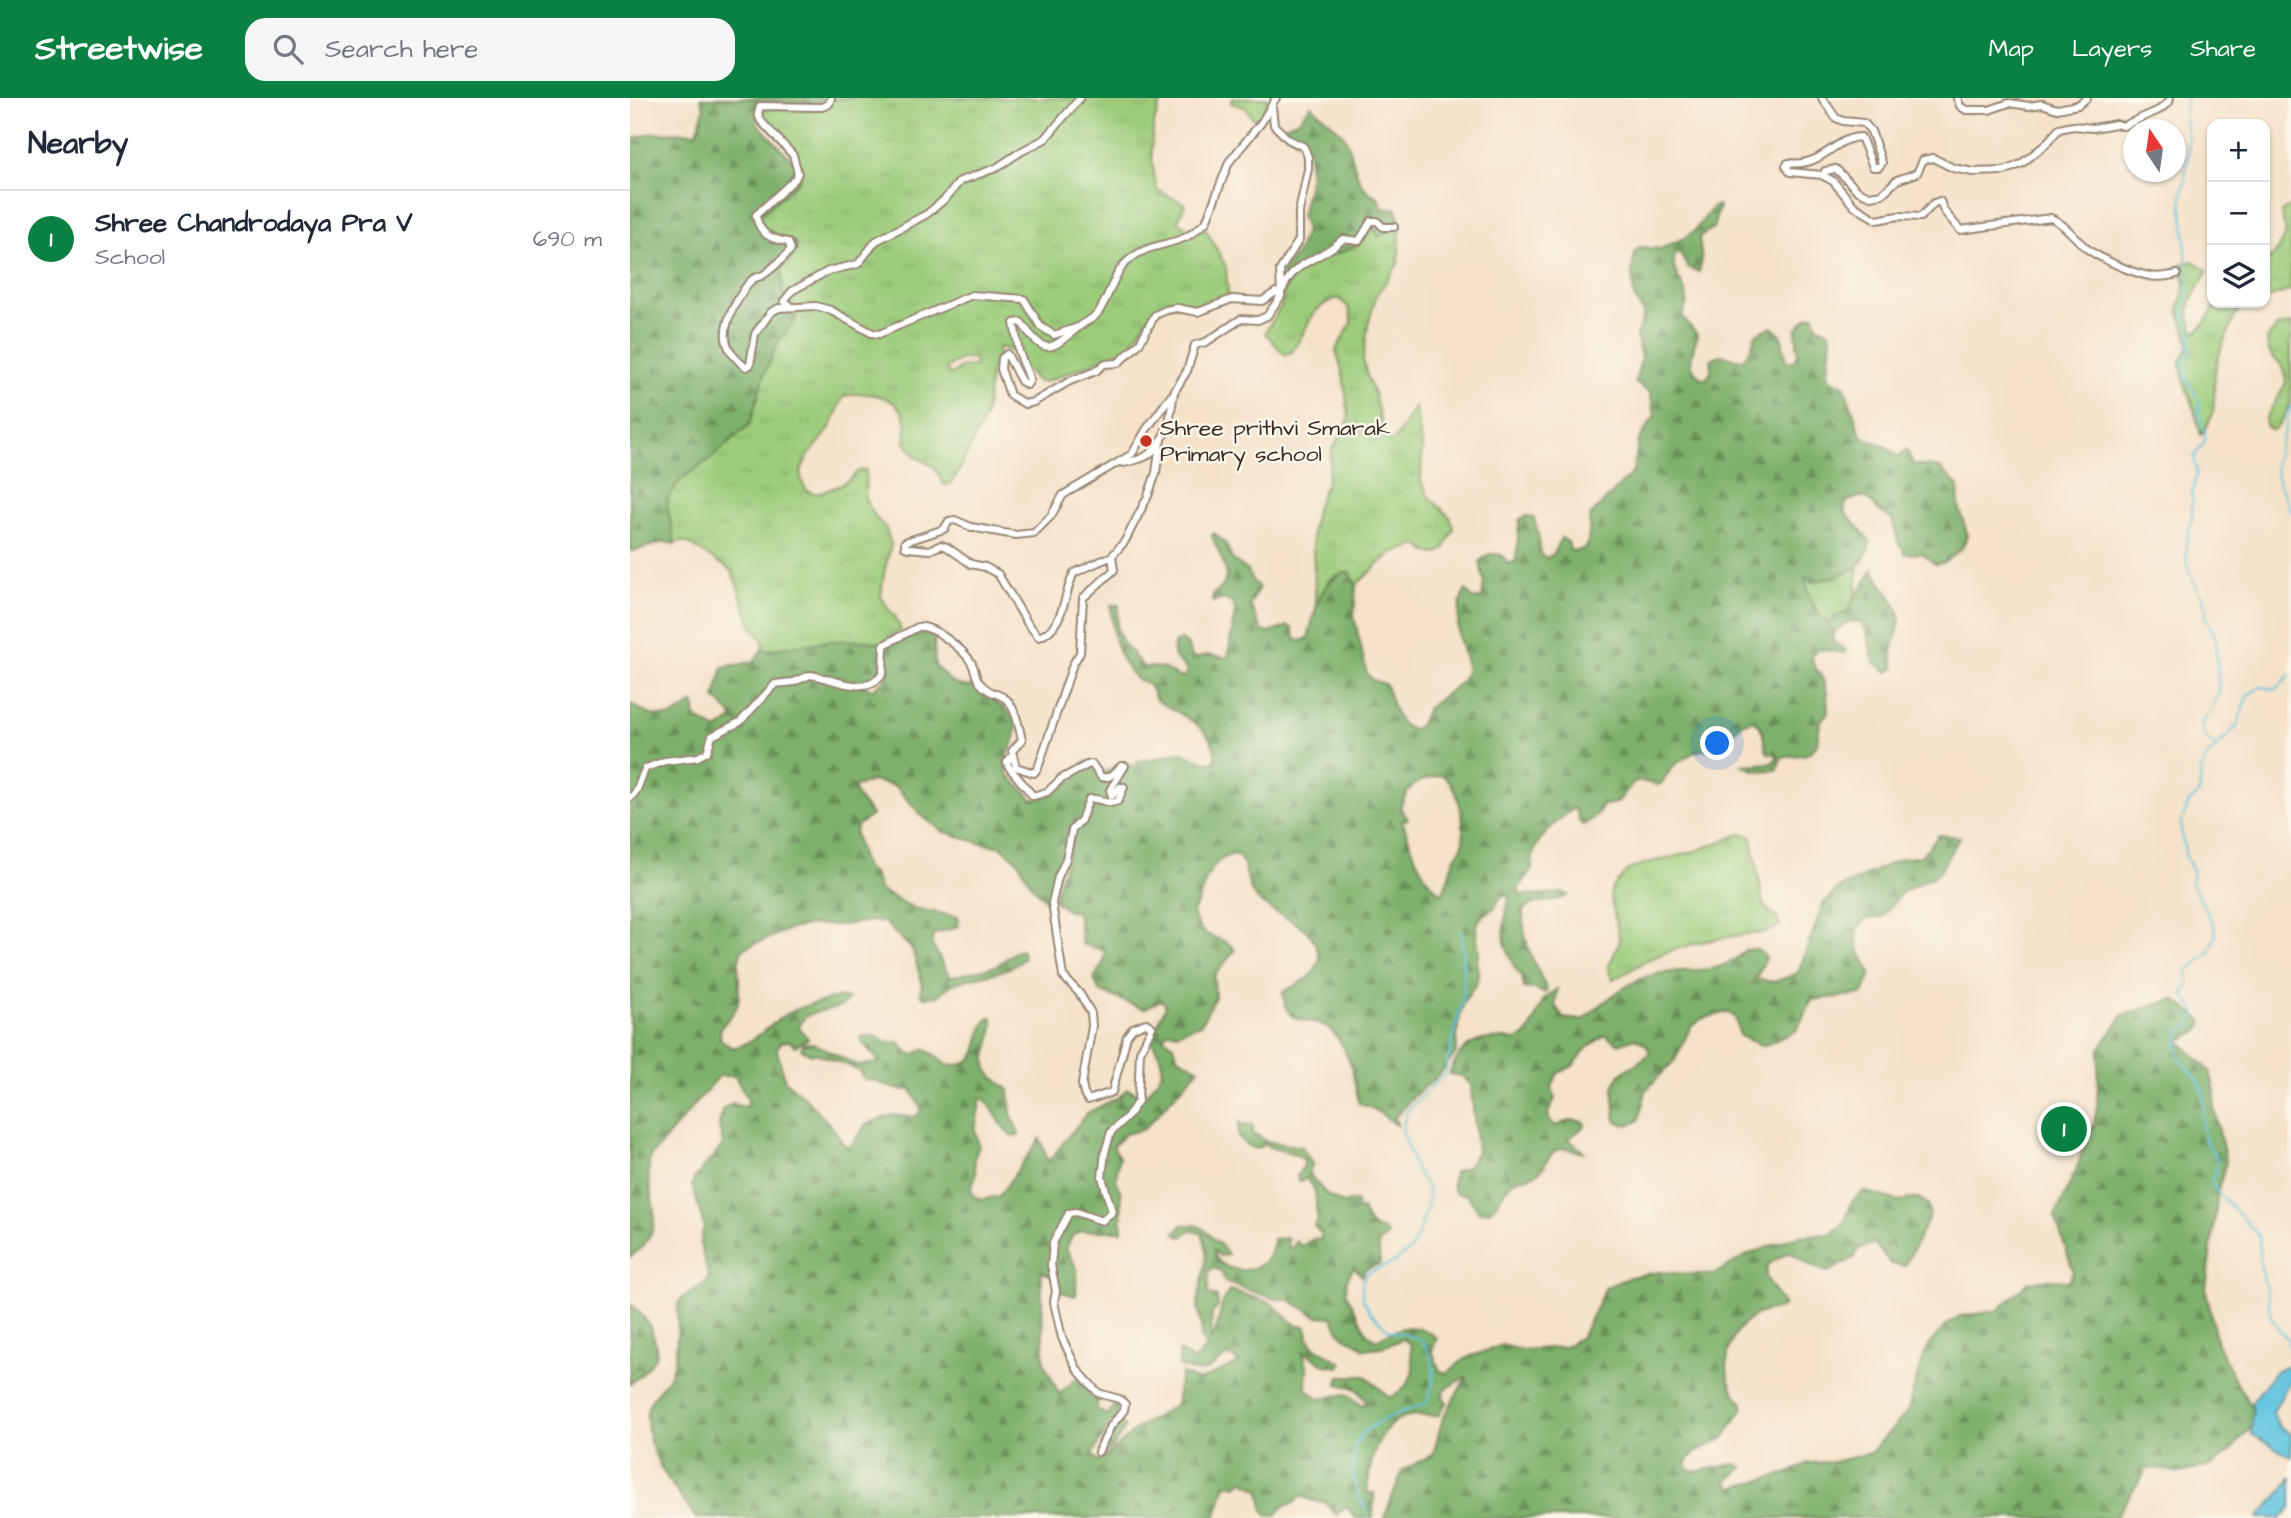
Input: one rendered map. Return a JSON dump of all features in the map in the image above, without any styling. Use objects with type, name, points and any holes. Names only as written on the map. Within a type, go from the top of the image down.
[{"type":"street","points":[[831,98],[829,104],[822,107],[760,106],[758,114],[761,121],[793,155],[798,173],[795,179],[756,215],[757,225],[763,233],[773,239],[788,242],[791,249],[787,256],[764,275],[753,279],[728,316],[725,339],[738,362],[746,367],[750,365],[755,334],[771,312],[779,308],[816,306],[879,334],[964,298],[987,295],[1024,299],[1040,326],[1054,335],[1079,326]]},
{"type":"street","points":[[792,307],[784,301],[792,291],[828,271],[858,264],[876,242],[927,214],[945,199],[960,181],[996,168],[1045,139],[1080,98]]},
{"type":"street","points":[[1822,98],[1836,118],[1864,124],[1871,131],[1882,163],[1879,167],[1873,167],[1861,137],[1853,137],[1812,162],[1801,165],[1788,163],[1786,166],[1790,172],[1824,176],[1833,181],[1853,206],[1877,220],[1898,216],[1921,218],[1934,203],[1940,201],[1951,222],[1960,230],[2051,218],[2059,221],[2086,248],[2100,256],[2147,276],[2177,274]]},
{"type":"street","points":[[1956,98],[1966,110],[1989,110],[2010,103],[2029,106],[2042,104],[2057,109],[2078,105],[2087,98]]},
{"type":"street","points":[[1824,176],[1825,171],[1836,169],[1858,191],[1870,196],[1882,194],[1897,180],[1917,173],[1923,160],[1928,158],[1953,168],[1973,172],[2004,171],[2021,164],[2045,145],[2059,129],[2073,126],[2123,126],[2159,110],[2170,98]]},
{"type":"street","points":[[1274,102],[1274,125],[1288,139],[1304,147],[1308,157],[1299,212],[1299,240],[1280,270],[1280,294]]},
{"type":"street","points":[[1274,102],[1261,123],[1229,162],[1206,222],[1186,238],[1144,249],[1127,261],[1117,274],[1097,314],[1062,342],[1048,347],[1031,337],[1021,322],[1014,323],[1019,352],[1030,380],[1027,385],[1021,381],[1007,354],[1004,355],[1001,369],[1013,399],[1025,404],[1034,402],[1070,381],[1096,371],[1104,364],[1118,363],[1139,344],[1155,315],[1166,310],[1177,308],[1198,312],[1226,300],[1253,302],[1262,301],[1276,292],[1280,294]]},
{"type":"street","points":[[1160,443],[1156,473],[1148,496],[1125,541],[1112,555],[1074,573],[1060,618],[1045,635],[1039,637],[1028,624],[998,574],[971,564],[941,545],[930,550],[905,547],[905,542],[944,529],[950,521],[955,520],[983,530],[1016,535],[1034,533],[1051,516],[1063,495],[1132,454],[1151,421],[1187,371],[1195,345],[1206,342],[1241,319],[1258,320],[1267,316],[1278,303],[1288,276],[1294,270],[1331,251],[1343,239],[1359,241],[1371,221],[1377,221],[1383,228],[1394,227]]},
{"type":"street","points":[[1118,464],[1142,460],[1160,443],[1169,423],[1174,392]]},
{"type":"street","points":[[630,799],[639,787],[640,778],[646,768],[665,761],[698,757],[707,752],[712,736],[740,722],[775,684],[794,682],[810,675],[832,681],[872,684],[883,673],[884,645],[924,626],[940,634],[969,659],[976,678],[986,690],[1006,699],[1016,718],[1022,740],[1012,751],[1016,767],[1034,773],[1073,664],[1080,653],[1083,598],[1114,570],[1112,555]]},
{"type":"street","points":[[1012,756],[1007,762],[1008,766],[1034,796],[1047,792],[1061,779],[1087,765],[1092,764],[1101,777],[1106,778],[1121,766],[1125,766],[1110,790],[1112,796],[1120,787],[1124,787],[1118,801],[1108,803],[1098,798],[1089,799],[1086,803],[1081,820],[1072,830],[1052,902],[1063,976],[1080,994],[1091,1013],[1092,1026],[1082,1084],[1088,1100],[1112,1091],[1127,1036],[1133,1028],[1146,1023],[1152,1027],[1140,1052],[1139,1101],[1111,1132],[1105,1152],[1102,1177],[1112,1212],[1102,1221],[1076,1212],[1069,1213],[1053,1243],[1051,1265],[1056,1291],[1054,1302],[1062,1338],[1077,1369],[1098,1393],[1119,1399],[1125,1404],[1098,1452]]},
{"type":"green space","points":[[701,98],[830,98],[819,107],[773,102],[758,106],[757,123],[792,160],[797,160],[801,173],[799,181],[759,216],[763,228],[796,243],[796,252],[781,270],[783,293],[797,310],[796,319],[778,342],[765,372],[750,424],[714,456],[681,479],[668,498],[667,506],[675,544],[664,542],[630,551],[630,139],[653,133],[697,132],[704,109]]},
{"type":"green space","points":[[832,98],[1163,98],[1155,121],[1152,144],[1157,190],[1185,204],[1178,221],[1187,228],[1206,229],[1226,267],[1228,295],[1196,309],[1185,304],[1167,306],[1151,314],[1128,348],[1048,381],[1038,382],[1012,351],[998,347],[998,361],[991,371],[985,416],[956,477],[949,485],[944,485],[935,468],[916,456],[905,443],[906,421],[896,405],[888,399],[871,394],[844,396],[831,426],[803,466],[802,482],[811,492],[822,492],[842,484],[858,471],[866,470],[865,499],[885,527],[891,544],[881,596],[901,630],[881,643],[848,640],[761,651],[764,646],[762,639],[752,627],[732,571],[688,543],[680,541],[675,544],[667,506],[668,498],[681,479],[714,456],[765,372],[778,342],[796,319],[797,310],[783,293],[781,270],[796,252],[783,238],[763,228],[758,216],[799,181],[792,151],[763,119],[762,111],[766,108],[816,110]],"holes":[[[974,358],[975,366],[962,367],[950,375],[946,368],[961,359]]]},
{"type":"green space","points":[[1233,98],[1268,98],[1266,108],[1256,122],[1245,107],[1231,103]]},
{"type":"green space","points":[[1311,105],[1344,136],[1363,186],[1378,197],[1383,209],[1396,208],[1401,225],[1378,237],[1372,227],[1366,237],[1347,250],[1315,261],[1296,272],[1284,292],[1282,271],[1297,253],[1306,230],[1301,216],[1310,177],[1308,149],[1279,128],[1299,120]]},
{"type":"green space","points":[[1718,205],[1719,208],[1713,228],[1699,237],[1702,261],[1699,272],[1687,267],[1680,253],[1676,252],[1674,259],[1687,302],[1683,318],[1697,334],[1691,363],[1697,373],[1703,379],[1707,378],[1711,372],[1711,360],[1718,356],[1735,359],[1745,357],[1756,334],[1771,327],[1781,334],[1786,362],[1794,361],[1798,355],[1796,329],[1807,317],[1814,315],[1817,327],[1829,331],[1831,335],[1828,373],[1830,380],[1844,385],[1861,435],[1886,447],[1899,457],[1907,449],[1913,464],[1940,468],[1958,486],[1959,507],[1967,533],[1966,539],[1962,548],[1943,563],[1935,564],[1922,553],[1906,554],[1899,544],[1892,519],[1868,499],[1860,497],[1846,502],[1844,511],[1870,541],[1864,559],[1840,575],[1811,582],[1806,577],[1812,603],[1829,624],[1835,617],[1846,613],[1873,569],[1899,612],[1899,624],[1892,651],[1894,668],[1888,672],[1874,662],[1866,630],[1857,621],[1848,622],[1837,630],[1832,638],[1847,650],[1845,653],[1820,649],[1813,653],[1813,664],[1825,686],[1828,712],[1821,721],[1816,746],[1809,753],[1781,758],[1777,770],[1755,771],[1743,765],[1772,763],[1777,758],[1776,754],[1768,753],[1761,728],[1754,720],[1742,724],[1715,749],[1695,751],[1673,766],[1662,783],[1633,783],[1617,803],[1604,805],[1594,818],[1583,825],[1573,809],[1556,822],[1537,845],[1531,871],[1518,892],[1522,895],[1568,895],[1528,906],[1523,910],[1527,942],[1547,990],[1544,993],[1524,988],[1522,976],[1514,967],[1505,943],[1504,926],[1509,898],[1502,895],[1494,908],[1478,922],[1476,930],[1479,954],[1476,962],[1479,975],[1463,1003],[1456,1053],[1436,1078],[1417,1093],[1394,1118],[1398,1126],[1374,1109],[1359,1103],[1347,1056],[1333,1032],[1318,1023],[1295,1018],[1285,1005],[1283,992],[1310,977],[1320,960],[1317,946],[1311,936],[1256,898],[1243,863],[1235,854],[1217,862],[1207,877],[1193,912],[1196,922],[1206,934],[1229,944],[1235,950],[1214,976],[1215,997],[1201,1024],[1176,1033],[1171,1031],[1165,1034],[1164,1038],[1174,1045],[1177,1056],[1199,1069],[1144,1129],[1125,1134],[1113,1146],[1119,1157],[1116,1178],[1121,1194],[1122,1231],[1081,1231],[1072,1236],[1066,1249],[1077,1269],[1076,1296],[1061,1292],[1058,1279],[1041,1271],[1044,1363],[1059,1394],[1080,1376],[1098,1395],[1097,1409],[1107,1415],[1119,1401],[1117,1417],[1109,1425],[1092,1455],[1098,1461],[1138,1428],[1176,1404],[1181,1373],[1198,1381],[1239,1363],[1229,1355],[1206,1370],[1188,1370],[1179,1366],[1179,1351],[1194,1361],[1206,1346],[1201,1338],[1198,1305],[1206,1251],[1202,1234],[1191,1230],[1181,1237],[1175,1233],[1182,1225],[1203,1228],[1228,1255],[1220,1256],[1214,1250],[1217,1258],[1233,1269],[1244,1270],[1264,1262],[1270,1253],[1273,1239],[1289,1238],[1287,1246],[1293,1248],[1296,1241],[1301,1246],[1315,1238],[1321,1240],[1321,1233],[1314,1226],[1318,1218],[1314,1189],[1307,1179],[1299,1181],[1297,1176],[1304,1160],[1264,1144],[1257,1149],[1248,1146],[1238,1137],[1239,1122],[1246,1126],[1251,1124],[1254,1128],[1251,1133],[1264,1141],[1302,1147],[1312,1164],[1309,1174],[1327,1195],[1346,1205],[1347,1201],[1356,1201],[1358,1210],[1362,1209],[1370,1224],[1385,1231],[1387,1236],[1378,1244],[1380,1264],[1365,1269],[1362,1276],[1354,1267],[1347,1279],[1346,1293],[1367,1333],[1376,1340],[1406,1327],[1421,1329],[1437,1338],[1432,1351],[1440,1371],[1447,1373],[1466,1358],[1502,1345],[1521,1350],[1564,1347],[1582,1336],[1606,1287],[1630,1277],[1658,1272],[1713,1275],[1747,1255],[1797,1236],[1831,1234],[1843,1224],[1852,1201],[1864,1191],[1898,1201],[1919,1198],[1928,1204],[1930,1215],[1905,1266],[1891,1264],[1874,1243],[1858,1249],[1855,1257],[1828,1272],[1813,1267],[1790,1252],[1767,1265],[1766,1277],[1784,1306],[1750,1318],[1733,1339],[1727,1366],[1734,1392],[1743,1403],[1742,1410],[1723,1439],[1695,1452],[1686,1462],[1688,1469],[1694,1472],[1735,1464],[1743,1467],[1726,1482],[1732,1488],[1789,1473],[1808,1463],[1833,1462],[1870,1453],[1907,1413],[1922,1359],[1931,1342],[1946,1325],[1960,1316],[1997,1311],[2029,1282],[2051,1279],[2069,1282],[2073,1271],[2055,1216],[2075,1173],[2090,1129],[2093,1128],[2097,1107],[2099,1050],[2123,1015],[2174,999],[2203,1021],[2200,1030],[2179,1041],[2210,1071],[2215,1091],[2214,1108],[2226,1162],[2218,1191],[2206,1290],[2217,1344],[2253,1410],[2253,1425],[2232,1449],[2213,1465],[2180,1473],[2157,1468],[2147,1469],[2115,1518],[1384,1518],[1403,1470],[1433,1455],[1443,1418],[1467,1376],[1444,1390],[1443,1398],[1447,1402],[1438,1416],[1403,1417],[1391,1425],[1378,1442],[1371,1462],[1367,1493],[1374,1493],[1373,1518],[1355,1518],[1347,1507],[1336,1515],[1325,1502],[1300,1496],[1276,1515],[1268,1516],[1264,1512],[1260,1491],[1242,1480],[1237,1486],[1226,1484],[1215,1518],[696,1518],[655,1456],[647,1428],[647,1413],[650,1402],[669,1377],[674,1364],[678,1303],[685,1295],[703,1285],[709,1277],[700,1244],[704,1226],[692,1185],[694,1179],[723,1145],[719,1125],[723,1109],[732,1103],[743,1107],[750,1104],[735,1076],[719,1076],[651,1156],[649,1183],[654,1220],[644,1244],[630,1257],[630,704],[651,715],[671,717],[694,703],[696,718],[717,730],[734,718],[715,698],[723,667],[754,662],[761,651],[851,640],[881,643],[880,668],[875,680],[857,685],[874,689],[888,675],[884,653],[886,648],[910,636],[924,633],[934,639],[935,666],[945,676],[958,685],[977,685],[1011,716],[1016,733],[1005,760],[1008,775],[1034,800],[1050,795],[1077,777],[1066,773],[1081,767],[1085,762],[1094,762],[1104,772],[1120,763],[1134,767],[1138,761],[1179,752],[1205,761],[1215,761],[1215,749],[1204,731],[1156,700],[1150,687],[1137,680],[1129,671],[1119,654],[1114,636],[1111,605],[1119,605],[1117,629],[1122,641],[1143,667],[1163,668],[1184,677],[1187,670],[1173,655],[1174,643],[1181,640],[1187,644],[1193,659],[1208,655],[1228,658],[1235,610],[1232,603],[1224,599],[1212,602],[1213,594],[1225,583],[1226,575],[1212,536],[1214,533],[1226,544],[1232,559],[1248,571],[1253,582],[1259,587],[1250,605],[1262,631],[1269,633],[1288,626],[1292,628],[1296,640],[1308,638],[1324,589],[1349,571],[1356,585],[1354,616],[1367,674],[1373,680],[1385,684],[1398,718],[1402,724],[1414,729],[1420,725],[1427,709],[1465,676],[1466,665],[1459,638],[1459,613],[1466,590],[1473,599],[1482,598],[1484,582],[1480,561],[1489,554],[1501,555],[1509,564],[1516,561],[1519,523],[1520,519],[1527,516],[1534,518],[1541,556],[1547,558],[1553,554],[1561,538],[1568,542],[1570,550],[1583,549],[1588,541],[1590,516],[1633,472],[1639,440],[1655,415],[1650,392],[1635,383],[1641,359],[1636,335],[1643,312],[1634,297],[1632,275],[1635,252],[1640,247],[1660,249],[1684,238],[1694,231],[1713,207]],"holes":[[[1442,775],[1457,797],[1463,835],[1462,846],[1454,859],[1442,894],[1427,879],[1417,861],[1402,821],[1408,819],[1400,808],[1415,784]],[[872,781],[895,786],[921,815],[942,831],[1002,847],[1018,861],[1032,886],[1051,905],[1050,892],[1066,847],[1067,832],[1075,820],[1072,841],[1054,900],[1068,911],[1077,912],[1082,944],[1105,951],[1103,964],[1094,978],[1099,991],[1144,1009],[1161,1000],[1166,1005],[1151,1041],[1160,1057],[1162,1070],[1145,1096],[1127,1089],[1119,1097],[1087,1113],[1048,1162],[1040,1139],[999,1196],[981,1200],[973,1195],[971,1189],[976,1175],[974,1159],[979,1146],[975,1130],[981,1097],[990,1105],[1007,1132],[1012,1136],[1019,1135],[1011,1113],[1009,1090],[990,1074],[986,1066],[992,1017],[983,1027],[974,1055],[970,1061],[961,1065],[946,1065],[924,1049],[909,1054],[899,1042],[885,1043],[872,1035],[861,1037],[861,1041],[880,1062],[859,1066],[813,1043],[803,1044],[801,1049],[858,1070],[865,1080],[873,1080],[895,1089],[911,1090],[922,1110],[915,1117],[892,1115],[866,1124],[849,1148],[810,1103],[785,1081],[777,1050],[780,1042],[790,1041],[795,1046],[808,1039],[799,1027],[808,1015],[838,1007],[849,999],[832,999],[794,1010],[739,1046],[732,1048],[721,1040],[721,1029],[737,1006],[742,949],[790,929],[812,925],[884,922],[912,949],[922,982],[921,995],[925,997],[939,996],[946,988],[956,983],[1004,970],[1024,958],[1022,950],[996,966],[951,977],[948,974],[931,943],[934,934],[957,927],[958,917],[914,908],[880,891],[873,873],[866,868],[855,833],[857,826],[872,815],[857,797],[854,787]],[[1214,1268],[1221,1271],[1225,1282],[1275,1299],[1287,1299],[1317,1316],[1332,1317],[1343,1335],[1364,1349],[1382,1347],[1404,1339],[1411,1345],[1411,1377],[1402,1389],[1390,1398],[1366,1376],[1340,1376],[1338,1384],[1357,1389],[1366,1401],[1363,1406],[1347,1394],[1318,1399],[1306,1388],[1307,1365],[1303,1351],[1325,1365],[1340,1367],[1342,1363],[1316,1348],[1307,1337],[1305,1326],[1297,1326],[1271,1303],[1230,1290],[1223,1302],[1211,1340],[1212,1313],[1218,1307],[1217,1297],[1208,1294],[1209,1271]]]},
{"type":"green space","points":[[2291,206],[2291,290],[2270,297],[2270,258],[2286,233],[2281,212]]},
{"type":"green space","points":[[1401,225],[1398,264],[1376,296],[1363,360],[1385,438],[1391,442],[1395,439],[1415,408],[1422,445],[1421,481],[1428,496],[1450,517],[1454,529],[1444,549],[1437,554],[1427,552],[1418,545],[1391,553],[1356,585],[1355,582],[1337,575],[1328,582],[1316,606],[1312,530],[1317,505],[1327,482],[1332,449],[1346,428],[1349,417],[1343,375],[1336,350],[1352,322],[1349,308],[1339,298],[1321,307],[1314,313],[1291,353],[1282,352],[1265,333],[1281,306],[1284,292],[1295,273],[1328,255],[1340,253],[1372,226],[1378,236]]},
{"type":"green space","points":[[2193,261],[2207,270],[2189,308],[2195,333],[2214,308],[2240,308],[2217,361],[2213,409],[2201,435],[2180,363],[2188,348],[2179,310],[2185,284],[2181,264]]},
{"type":"green space","points":[[2291,323],[2291,402],[2280,424],[2273,430],[2267,427],[2265,420],[2286,383],[2284,370],[2269,351],[2267,339],[2277,327]]},
{"type":"green space","points":[[1858,567],[1856,593],[1852,604],[1829,624],[1822,619],[1805,589],[1806,576],[1831,578]]},
{"type":"green space","points":[[1743,833],[1752,838],[1763,905],[1778,919],[1780,925],[1764,933],[1713,940],[1670,951],[1612,979],[1608,968],[1620,941],[1610,895],[1613,887],[1628,870],[1693,852]]},
{"type":"green space","points":[[1939,835],[1960,837],[1938,874],[1902,892],[1882,917],[1865,919],[1860,926],[1858,946],[1871,973],[1863,994],[1812,1000],[1796,1031],[1763,1046],[1740,1036],[1735,1017],[1727,1012],[1701,1019],[1690,1028],[1675,1060],[1646,1090],[1639,1120],[1630,1124],[1616,1120],[1613,1088],[1622,1074],[1647,1056],[1648,1048],[1635,1038],[1619,1044],[1605,1035],[1587,1048],[1573,1066],[1558,1073],[1552,1086],[1555,1099],[1549,1110],[1549,1119],[1554,1126],[1572,1120],[1584,1122],[1585,1126],[1568,1139],[1584,1152],[1564,1148],[1554,1152],[1537,1173],[1510,1184],[1489,1211],[1479,1212],[1467,1195],[1455,1193],[1452,1185],[1454,1172],[1467,1167],[1477,1152],[1471,1085],[1463,1076],[1449,1074],[1468,1046],[1485,1040],[1518,1040],[1529,1032],[1544,999],[1557,989],[1555,1005],[1563,1018],[1583,1020],[1615,994],[1643,978],[1665,972],[1702,970],[1725,965],[1745,950],[1756,949],[1766,957],[1756,979],[1774,982],[1798,973],[1823,904],[1839,888],[1900,859],[1921,856]]},
{"type":"green space","points":[[630,1304],[650,1326],[657,1355],[630,1384]]},
{"type":"green space","points":[[1120,1419],[1125,1428],[1112,1448],[1104,1453],[1100,1452],[1107,1435]]},
{"type":"water","points":[[2291,1364],[2291,1379],[2273,1412],[2278,1425],[2291,1434],[2291,1457],[2251,1434],[2251,1403],[2275,1372]]},
{"type":"water","points":[[2291,1477],[2291,1508],[2281,1518],[2258,1518],[2285,1487]]},
{"type":"waterway","points":[[2187,98],[2185,114],[2189,151],[2181,204],[2188,291],[2183,312],[2192,336],[2189,343],[2191,352],[2182,364],[2186,369],[2186,378],[2200,402],[2198,413],[2205,431],[2205,441],[2194,457],[2197,473],[2192,493],[2192,518],[2186,545],[2186,562],[2198,592],[2202,595],[2205,616],[2215,635],[2219,691],[2210,713],[2201,724],[2206,738],[2215,746]]},
{"type":"waterway","points":[[2291,407],[2276,466],[2278,481],[2291,512]]},
{"type":"waterway","points":[[2291,675],[2276,689],[2259,687],[2247,696],[2237,726],[2206,758],[2201,771],[2199,794],[2189,802],[2181,823],[2186,857],[2193,872],[2191,883],[2214,925],[2216,935],[2209,952],[2187,971],[2189,983],[2183,994],[2196,1013],[2190,1024],[2179,1033],[2178,1045],[2181,1060],[2194,1074],[2202,1089],[2204,1138],[2217,1161],[2211,1182],[2219,1194],[2259,1235],[2260,1264],[2271,1317],[2288,1339],[2291,1367]]},
{"type":"waterway","points":[[1368,1518],[1357,1492],[1354,1475],[1353,1460],[1358,1439],[1368,1429],[1384,1420],[1426,1404],[1434,1370],[1430,1355],[1421,1339],[1388,1330],[1370,1312],[1363,1299],[1362,1282],[1367,1273],[1395,1262],[1410,1250],[1417,1238],[1428,1204],[1428,1188],[1416,1171],[1402,1130],[1407,1111],[1445,1074],[1464,993],[1462,931]]},
{"type":"place","name":"Shree prithvi Smarak Primary school","points":[[1146,441]]},
{"type":"place","name":"Shree Chandrodaya Pra V","points":[[2064,1129]]}]
